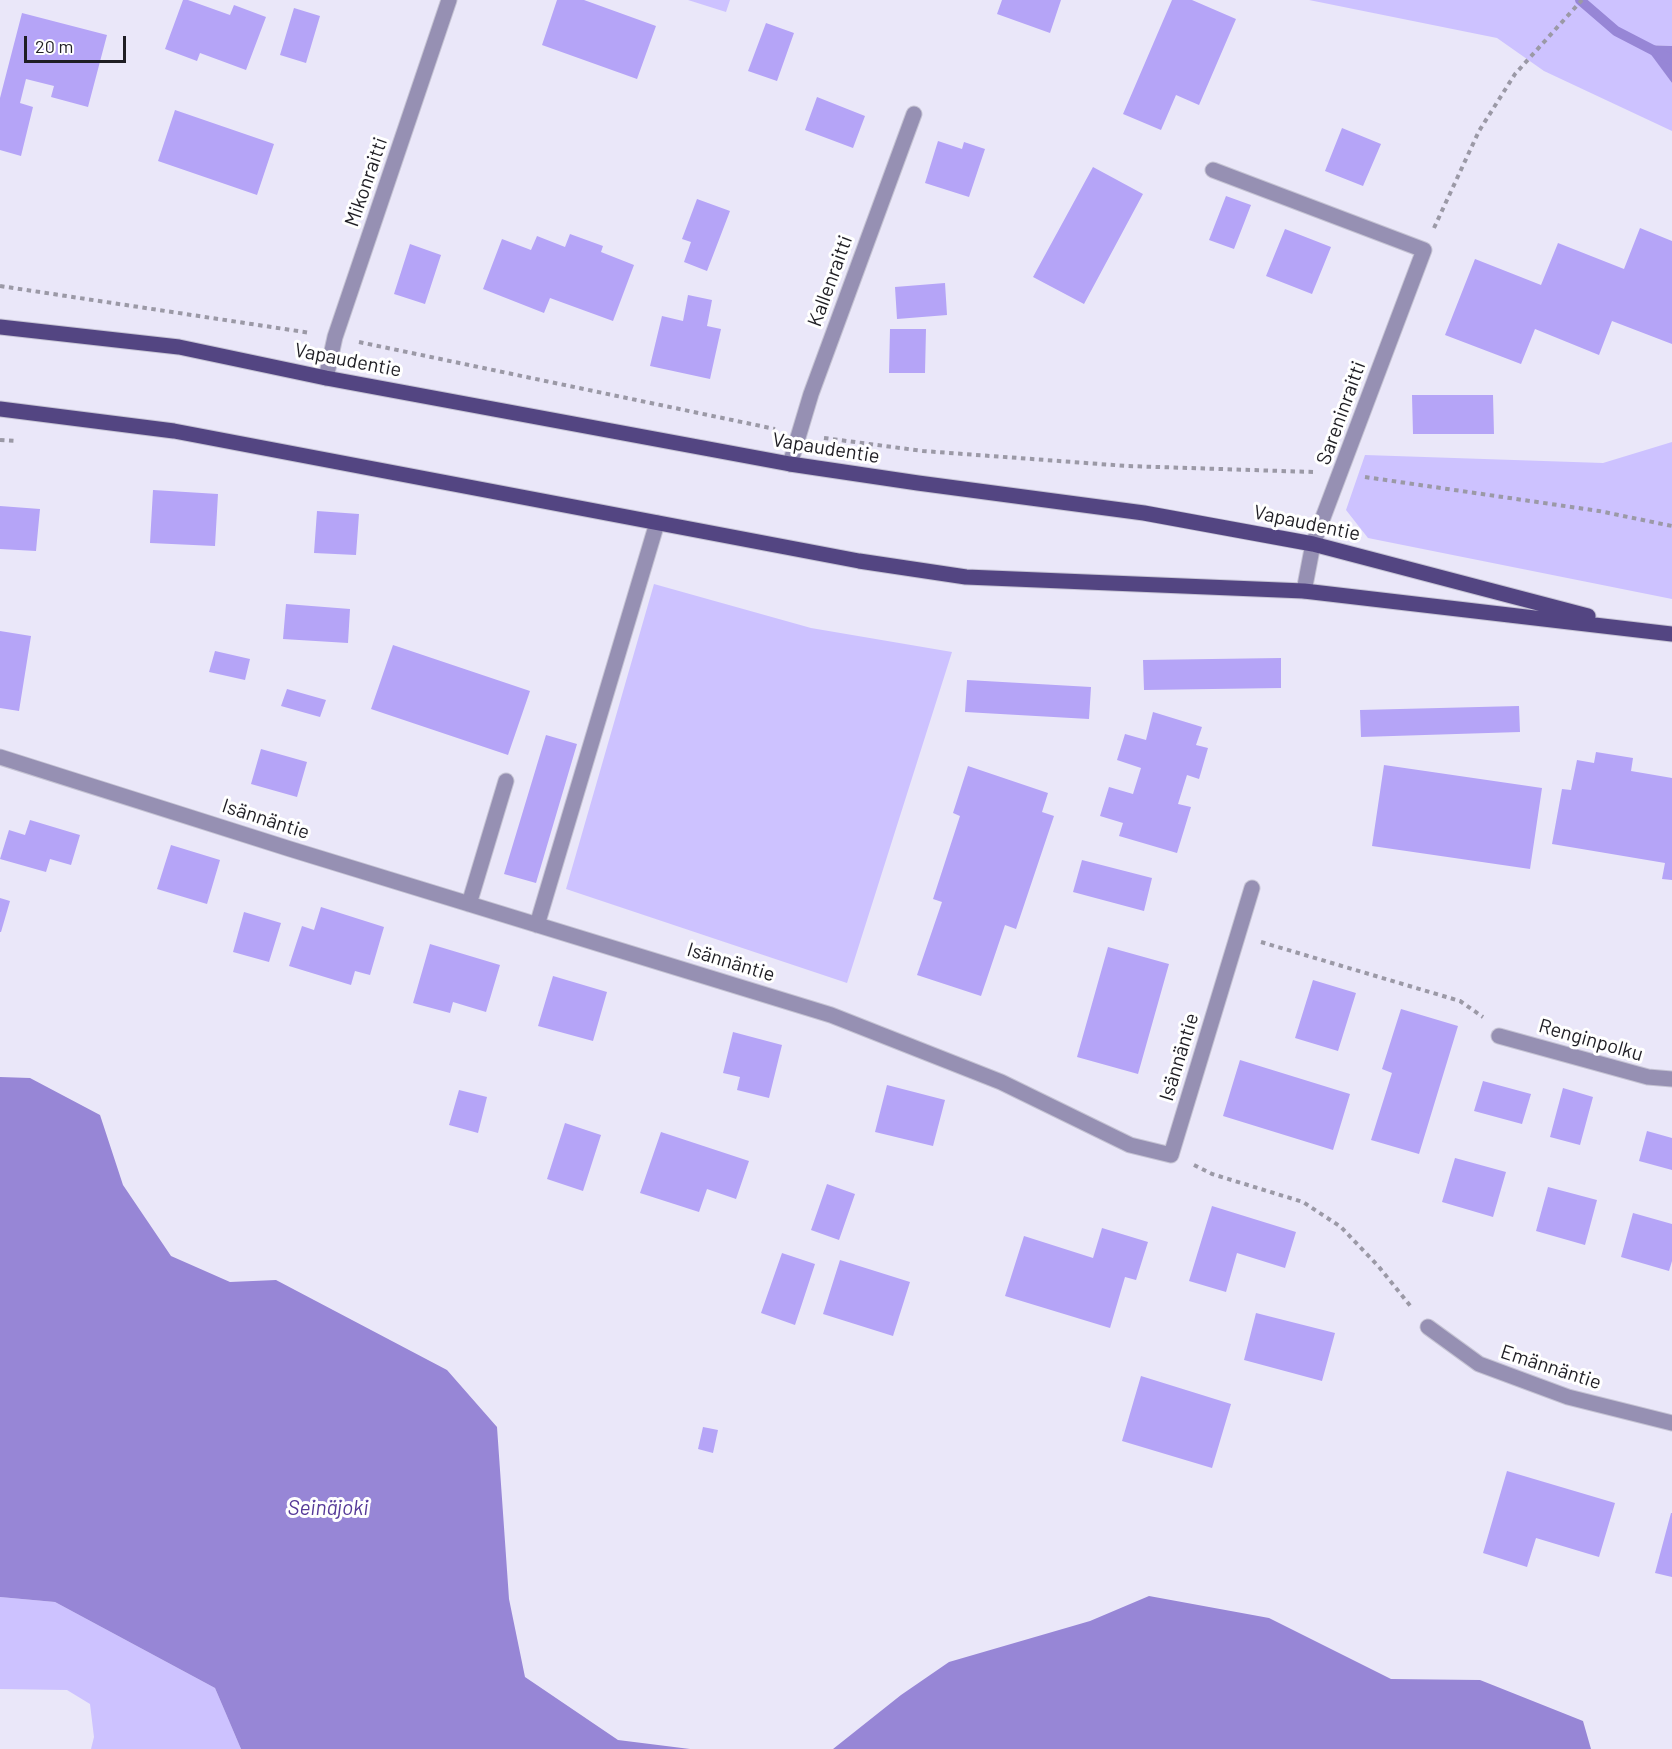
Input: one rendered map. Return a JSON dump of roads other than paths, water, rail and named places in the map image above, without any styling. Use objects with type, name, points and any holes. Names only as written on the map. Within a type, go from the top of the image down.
[{"type":"main road","name":"Vapaudentie","points":[[0,327],[180,347],[326,378],[790,464],[1144,513],[1313,544],[1640,630]]},
{"type":"main road","name":"Vapaudentie","points":[[0,409],[174,430],[859,561],[966,577],[1304,591],[1672,634]]},
{"type":"street","name":"Mikonraitti","points":[[326,378],[335,337],[449,0]]},
{"type":"street","name":"Kallenraitti","points":[[790,464],[811,394],[914,114]]},
{"type":"street","name":"Sareninraitti","points":[[1213,170],[1424,250],[1313,544],[1304,591]]},
{"type":"street","points":[[537,925],[657,523]]},
{"type":"street","name":"Isännäntie","points":[[0,757],[290,849],[831,1015],[1001,1082],[1130,1145],[1172,1155],[1252,888]]},
{"type":"street","points":[[469,904],[506,781]]},
{"type":"street","name":"Renginpolku","points":[[1499,1036],[1648,1077],[1672,1079]]},
{"type":"street","name":"Emännäntie","points":[[1428,1327],[1479,1364],[1568,1397],[1672,1423]]},
{"type":"water","points":[[1644,45],[1672,46],[1672,83]]},
{"type":"water","name":"Seinäjoki","points":[[0,1077],[30,1078],[100,1115],[123,1185],[171,1256],[230,1282],[276,1280],[447,1370],[497,1427],[509,1599],[525,1677],[618,1740],[690,1749],[241,1749],[215,1688],[55,1602],[0,1597]]},
{"type":"water","points":[[1149,1596],[1269,1618],[1391,1679],[1480,1680],[1583,1721],[1591,1749],[833,1749],[901,1695],[949,1662],[1090,1621]]},
{"type":"waterway","points":[[1580,0],[1616,31],[1672,60]]}]
